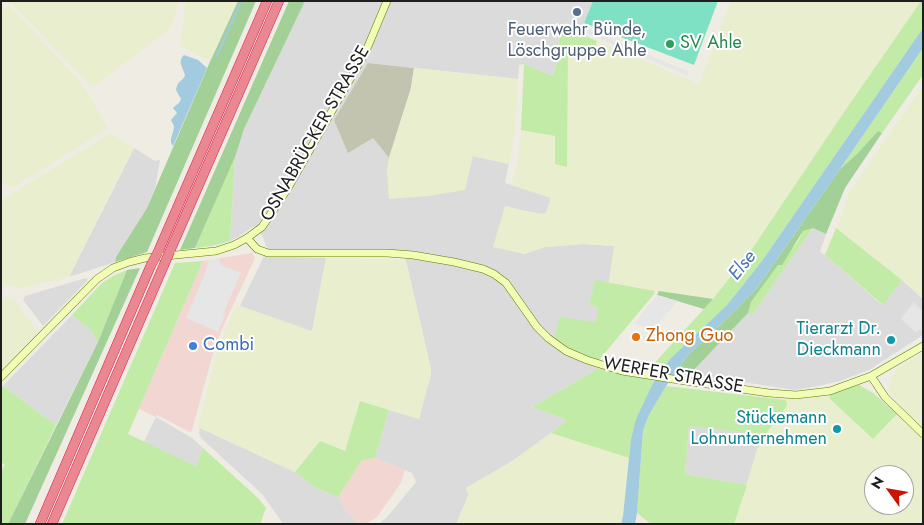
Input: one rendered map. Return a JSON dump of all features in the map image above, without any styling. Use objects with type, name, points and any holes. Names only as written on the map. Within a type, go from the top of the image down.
[{"type":"highway","points":[[40,524],[267,1]]},
{"type":"highway","points":[[52,524],[279,1]]},
{"type":"main road","name":"OSNABRÜCKER STRASSE","points":[[1,377],[104,273],[129,262],[145,258],[211,253],[234,245],[262,227],[288,188],[366,51],[387,1]]},
{"type":"main road","name":"WERFER STRASSE","points":[[247,238],[257,248],[268,253],[387,253],[413,255],[483,269],[506,283],[537,327],[558,346],[587,360],[622,371],[647,375],[796,395],[830,391],[871,376],[923,346]]},
{"type":"main road","points":[[871,376],[885,397],[923,434]]},
{"type":"shaded area","points":[[9,1],[178,1],[175,17],[169,29],[93,87]]},
{"type":"shaded area","points":[[186,1],[237,1],[210,61],[180,46]]},
{"type":"shaded area","points":[[305,1],[593,1],[583,30],[565,23],[557,47],[559,57],[553,76],[524,64],[519,65],[518,79],[368,63],[373,138],[389,158],[387,172],[473,156],[509,164],[505,183],[551,197],[546,213],[541,214],[505,206],[524,254],[545,247],[583,244],[615,246],[609,282],[595,281],[589,305],[598,307],[596,322],[599,368],[532,407],[567,420],[511,462],[466,488],[469,494],[456,524],[379,524],[416,482],[412,473],[375,458],[389,410],[419,419],[431,369],[405,251],[269,249],[263,237],[254,226],[230,241],[235,157],[244,129]]},
{"type":"shaded area","points":[[731,1],[921,1],[752,249],[713,299],[609,282],[614,246],[583,244],[545,247],[524,254],[493,247],[505,206],[542,214],[546,213],[551,198],[511,185],[517,165],[521,130],[555,136],[555,164],[567,166],[568,49],[592,57],[597,41],[699,84]]},
{"type":"shaded area","points":[[8,4],[83,85],[108,128],[12,188],[1,181],[1,14]]},
{"type":"shaded area","points":[[573,23],[689,72],[688,76],[572,27]]},
{"type":"shaded area","points":[[368,63],[414,68],[411,88],[389,158],[373,138],[348,153],[334,120]]},
{"type":"shaded area","points":[[414,68],[518,79],[515,129],[509,164],[473,156],[465,190],[428,196],[389,199],[387,172],[389,158],[411,88]]},
{"type":"shaded area","points":[[923,85],[923,299],[836,228],[850,191]]},
{"type":"shaded area","points":[[111,133],[134,148],[69,277],[21,288],[1,284],[1,201]]},
{"type":"shaded area","points":[[134,148],[155,161],[160,160],[155,188],[147,208],[116,257],[115,262],[69,277]]},
{"type":"shaded area","points":[[813,228],[826,234],[820,252],[882,305],[902,280],[923,299],[923,335],[869,370],[840,381],[795,390],[690,374],[748,313],[753,314]]},
{"type":"shaded area","points":[[252,253],[255,258],[214,350],[192,430],[190,432],[157,415],[156,417],[139,409],[203,261]]},
{"type":"shaded area","points":[[264,256],[326,258],[312,332],[240,306]]},
{"type":"shaded area","points":[[219,258],[221,265],[241,273],[223,314],[225,316],[218,332],[186,318],[209,260]]},
{"type":"shaded area","points":[[326,258],[406,261],[431,375],[419,419],[360,401],[345,451],[320,441],[295,472],[198,427],[217,352],[237,305],[312,331]]},
{"type":"shaded area","points":[[86,278],[88,280],[43,326],[23,300],[25,296]]},
{"type":"shaded area","points":[[657,295],[678,301],[652,331],[634,323]]},
{"type":"shaded area","points":[[1,296],[15,300],[36,329],[37,334],[1,371]]},
{"type":"shaded area","points":[[914,302],[923,312],[923,328],[915,332],[901,319]]},
{"type":"shaded area","points":[[72,315],[91,330],[98,342],[56,425],[3,386]]},
{"type":"shaded area","points":[[923,353],[923,524],[734,524],[757,450],[765,435],[787,406],[786,400],[829,394],[830,399],[873,439],[903,408],[888,389],[897,368]]},
{"type":"shaded area","points":[[156,417],[192,438],[203,448],[196,466],[144,442]]},
{"type":"shaded area","points":[[689,425],[765,435],[757,450],[747,485],[685,474]]},
{"type":"shaded area","points":[[200,428],[295,472],[316,488],[338,497],[346,511],[358,524],[283,524],[263,495],[201,438]]},
{"type":"shaded area","points":[[551,433],[629,458],[621,524],[456,524],[469,494],[466,488],[511,462]]},
{"type":"shaded area","points":[[375,458],[405,470],[401,483],[377,517],[366,524],[358,524],[346,511],[338,497],[362,460]]},
{"type":"green space","points":[[238,1],[256,1],[147,252],[115,262],[116,257],[147,208]]},
{"type":"green space","points":[[289,1],[305,1],[244,129],[235,157],[195,248],[180,250]]},
{"type":"green space","name":"SV Ahle","points":[[593,1],[718,1],[694,65],[584,23]]},
{"type":"green space","points":[[921,1],[923,1],[923,28],[762,261],[727,305],[670,359],[662,371],[649,369],[713,299],[752,249]]},
{"type":"green space","points":[[564,27],[597,41],[592,57],[568,49],[567,167],[555,164],[555,136],[521,130],[524,64],[553,76],[559,57],[557,47]]},
{"type":"green space","points":[[923,48],[923,75],[882,133],[878,131],[840,169]]},
{"type":"green space","points":[[878,131],[882,133],[845,188],[826,234],[813,228],[803,231],[782,265],[778,265],[751,302],[748,313],[690,374],[676,372],[688,355],[757,288],[840,169]]},
{"type":"green space","points":[[235,157],[230,241],[195,248]]},
{"type":"green space","points":[[813,228],[753,314],[748,313],[751,302],[797,243],[803,231]]},
{"type":"green space","points":[[836,228],[902,280],[883,305],[825,255]]},
{"type":"green space","points":[[203,261],[128,434],[196,466],[203,448],[258,498],[266,508],[260,524],[62,524],[175,263]]},
{"type":"green space","points":[[140,268],[25,524],[8,524],[98,342],[127,270]]},
{"type":"green space","points":[[127,270],[98,342],[91,330],[72,315],[102,283]]},
{"type":"green space","points":[[595,280],[655,291],[599,360],[578,354],[554,339],[560,317],[596,322],[598,307],[589,305]]},
{"type":"green space","points":[[659,291],[713,299],[704,309],[657,295]]},
{"type":"green space","points":[[599,368],[655,381],[636,420],[629,458],[551,433],[567,420],[532,407]]},
{"type":"green space","points":[[859,385],[873,393],[897,414],[873,439],[830,399],[829,394]]},
{"type":"green space","points":[[3,386],[56,425],[8,524],[1,524],[1,471],[5,465],[1,462],[1,388]]},
{"type":"green space","points":[[666,386],[786,400],[787,406],[765,435],[689,426],[685,474],[747,485],[734,524],[651,524],[637,513],[643,430],[649,415]]},
{"type":"green space","points":[[360,401],[389,410],[375,458],[362,460],[338,497],[316,488],[295,472],[320,441],[345,451]]},
{"type":"water","points":[[923,28],[923,48],[757,288],[688,355],[666,386],[649,415],[643,430],[635,524],[621,524],[631,439],[636,419],[652,385],[670,359],[727,305],[762,261]]},
{"type":"water","points":[[184,55],[198,60],[207,68],[173,146],[171,139],[174,126],[171,120],[177,113],[173,108],[181,99],[176,90],[185,75],[181,62]]},
{"type":"waterway","points":[[217,56],[241,1]]},
{"type":"place","name":"Feuerwehr Bünde, Löschgruppe Ahle","points":[[577,12]]},
{"type":"place","name":"SV Ahle","points":[[670,44]]},
{"type":"place","name":"Zhong Guo","points":[[636,337]]},
{"type":"place","name":"Tierarzt Dr. Dieckmann","points":[[891,340]]},
{"type":"place","name":"Combi","points":[[193,346]]},
{"type":"place","name":"Stückemann Lohnunternehmen","points":[[837,429]]},
{"type":"water label","name":"Else","points":[[743,266]]}]
